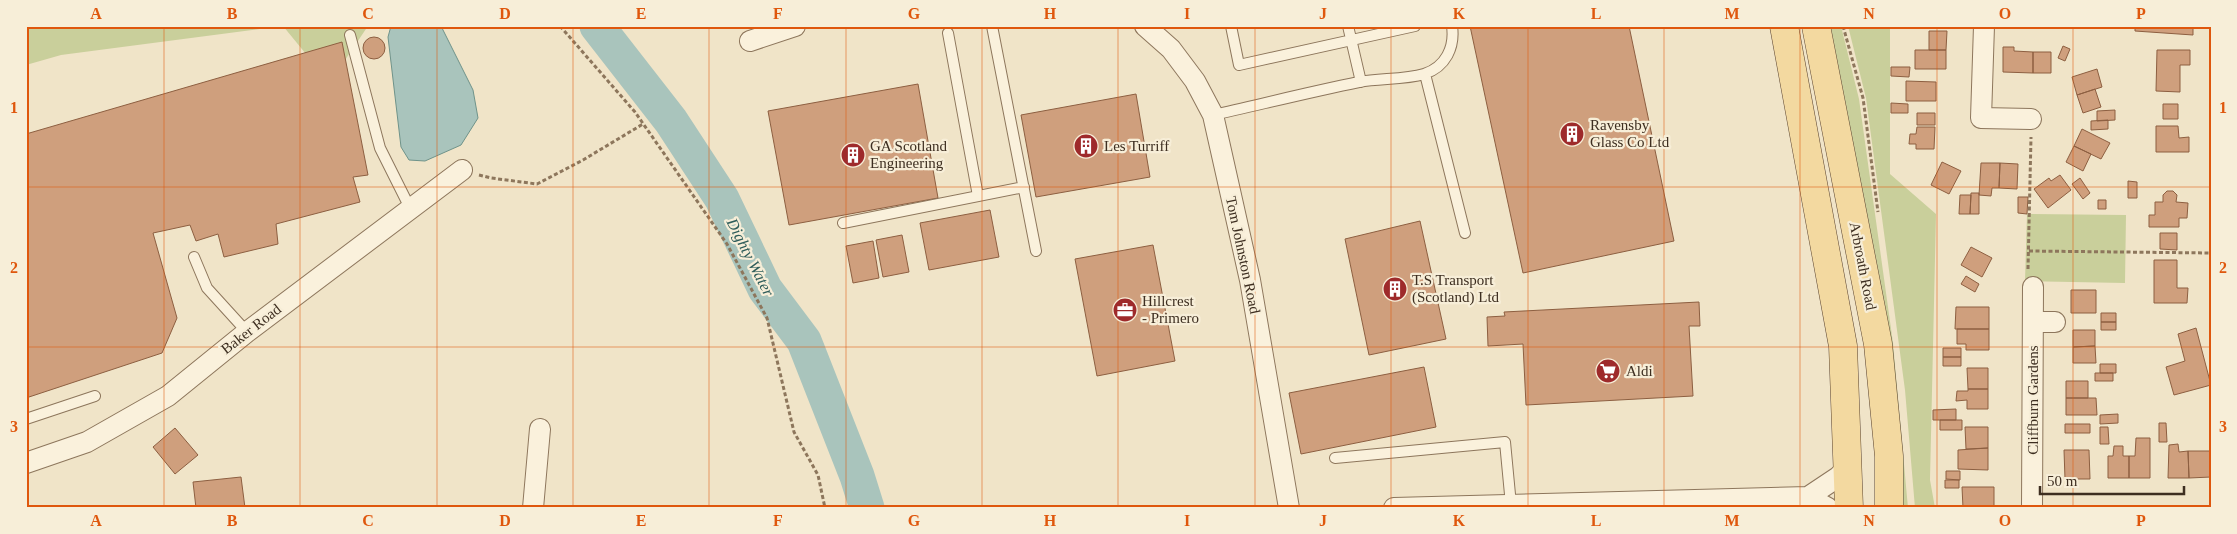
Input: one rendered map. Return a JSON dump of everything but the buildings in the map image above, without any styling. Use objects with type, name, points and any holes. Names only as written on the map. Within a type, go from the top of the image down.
[{"type":"main road","points":[[1784,26],[1843,346],[1849,466],[1849,508]]},
{"type":"main road","name":"Arbroath Road","points":[[1816,26],[1878,344],[1889,456],[1889,508]]},
{"type":"street","points":[[750,41],[795,26]]},
{"type":"street","name":"Tom Johnston Road","points":[[1145,26],[1171,50],[1195,81],[1213,115],[1250,280],[1289,508]]},
{"type":"street","points":[[1984,26],[1981,118],[2031,119]]},
{"type":"street","name":"Baker Road","points":[[26,463],[87,442],[168,396],[247,332],[462,170]]},
{"type":"street","name":"Cliffburn Gardens","points":[[2031,279],[2033,322],[2032,508]]},
{"type":"street","points":[[2033,322],[2056,322]]},
{"type":"street","points":[[533,508],[540,429]]},
{"type":"street","points":[[1808,497],[1838,477],[1849,466]]},
{"type":"street","points":[[1394,508],[1808,497],[1828,508]]},
{"type":"lane","points":[[992,26],[1036,251]]},
{"type":"lane","points":[[1231,26],[1239,65],[1416,26]]},
{"type":"lane","points":[[1348,26],[1361,82]]},
{"type":"lane","points":[[1213,115],[1361,82],[1425,74],[1441,64],[1451,52],[1454,40],[1452,26]]},
{"type":"lane","points":[[948,33],[978,196]]},
{"type":"lane","points":[[350,35],[380,148],[410,208]]},
{"type":"lane","points":[[1425,74],[1465,233]]},
{"type":"lane","points":[[843,222],[1024,187]]},
{"type":"lane","points":[[194,257],[207,288],[247,332]]},
{"type":"lane","points":[[26,419],[95,396]]},
{"type":"lane","points":[[1335,458],[1505,442],[1511,505]]},
{"type":"path","points":[[26,28],[30,26]]},
{"type":"path","points":[[560,26],[643,124],[727,244],[767,318],[794,432],[818,475],[825,508]]},
{"type":"path","points":[[2031,119],[2029,251],[2031,279]]},
{"type":"path","points":[[462,170],[491,178],[537,184],[583,160],[643,124]]},
{"type":"path","points":[[2029,251],[2211,253]]},
{"type":"green space","points":[[26,26],[282,26],[61,55],[26,65]]},
{"type":"green space","points":[[283,26],[368,26],[343,63],[338,93]]},
{"type":"green space","points":[[1826,26],[1841,26],[1859,99],[1893,343],[1908,508],[1899,508]]},
{"type":"green space","points":[[1848,26],[1890,26],[1890,174],[1936,214],[1930,480],[1935,508],[1915,508],[1905,390],[1866,98]]},
{"type":"green space","points":[[2027,214],[2126,215],[2125,283],[2025,281]]},
{"type":"water","points":[[391,26],[441,26],[473,90],[478,118],[461,145],[425,161],[409,160],[401,147],[388,37]]},
{"type":"waterway","name":"Dighty Water","points":[[597,26],[671,121],[722,199],[765,289],[804,341],[857,476],[867,508]]},
{"type":"place","name":"Ravensby Glass Co Ltd","points":[[1572,134]]},
{"type":"place","name":"Les Turriff","points":[[1086,146]]},
{"type":"place","name":"GA Scotland Engineering","points":[[853,155]]},
{"type":"place","name":"T.S Transport (Scotland) Ltd","points":[[1395,289]]},
{"type":"place","name":"Hillcrest - Primero","points":[[1125,310]]},
{"type":"place","name":"Aldi","points":[[1608,371]]}]
